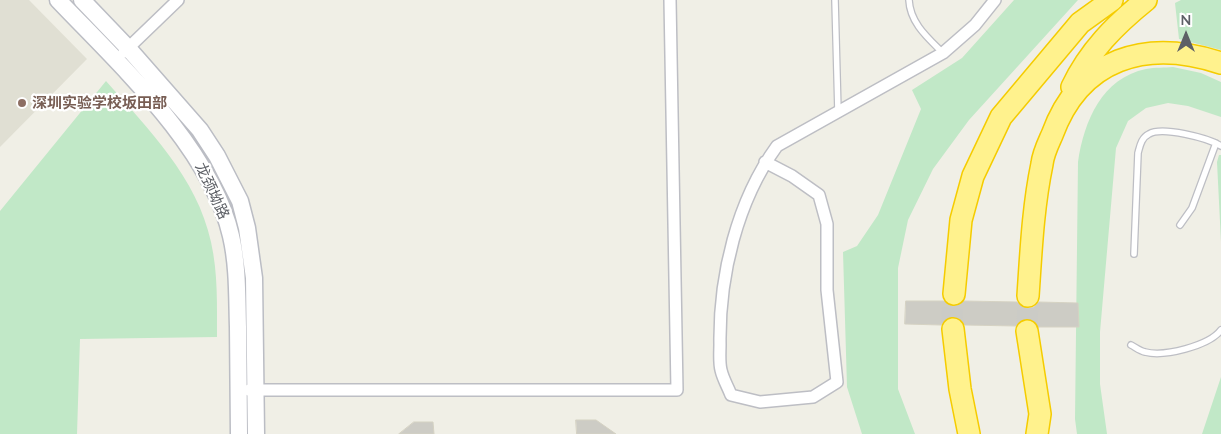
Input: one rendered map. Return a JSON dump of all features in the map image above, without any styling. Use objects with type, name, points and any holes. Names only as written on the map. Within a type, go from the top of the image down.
[{"type":"highway","points":[[954,294],[961,220],[972,176],[1001,117],[1101,0]]},
{"type":"highway","points":[[1080,23],[1112,0]]},
{"type":"highway","points":[[1028,296],[1030,257],[1042,162],[1060,112],[1076,78],[1098,45],[1125,17],[1146,0]]},
{"type":"highway","points":[[1060,112],[1072,94],[1087,80],[1107,66],[1128,57],[1158,52],[1182,53],[1221,63]]},
{"type":"highway","points":[[953,329],[960,389],[969,434]]},
{"type":"highway","points":[[1027,331],[1038,424],[1049,434]]},
{"type":"highway","points":[[960,389],[981,434]]},
{"type":"main road","name":"龙颈坳路","points":[[58,0],[115,60],[183,138],[201,164],[224,210],[231,236],[237,286],[239,434]]},
{"type":"main road","name":"龙颈坳路","points":[[82,0],[128,48],[200,130],[217,156],[240,201],[248,228],[253,269],[256,434]]},
{"type":"street","points":[[115,60],[178,0]]},
{"type":"street","points":[[239,390],[677,390],[670,0]]},
{"type":"street","points":[[765,162],[792,176],[819,195],[827,224],[827,290],[837,382],[813,397],[760,402],[731,395],[721,370],[720,326],[724,284],[733,242],[747,201],[765,162],[776,146],[943,54],[975,25],[995,0]]},
{"type":"lane","points":[[835,0],[838,112]]},
{"type":"lane","points":[[909,0],[909,9],[920,29],[943,54]]},
{"type":"lane","points":[[1134,254],[1138,154],[1141,142],[1149,133],[1163,131],[1219,144],[1192,208],[1180,225]]},
{"type":"lane","points":[[1131,345],[1144,352],[1160,353],[1182,350],[1206,341],[1221,330]]},
{"type":"shaded area","name":"深圳实验学校坂田部","points":[[0,0],[29,0],[87,59],[0,147]]},
{"type":"green space","points":[[1014,0],[1078,0],[969,120],[933,169],[908,220],[898,268],[898,389],[915,434],[862,434],[847,387],[843,252],[857,246],[878,215],[921,109],[912,90],[962,58]]},
{"type":"green space","points":[[1181,0],[1221,0],[1221,50],[1179,39],[1175,3]]},
{"type":"green space","points":[[1173,67],[1201,73],[1221,82],[1221,117],[1188,106],[1168,103],[1146,108],[1128,121],[1116,148],[1100,332],[1100,384],[1107,434],[1077,434],[1075,419],[1078,162],[1085,131],[1098,104],[1118,82],[1131,74],[1146,69]]},
{"type":"green space","points":[[106,81],[169,155],[195,196],[211,242],[215,265],[217,337],[80,339],[77,434],[0,434],[0,211]]},
{"type":"green space","points":[[1219,155],[1221,155],[1221,242],[1217,162]]},
{"type":"green space","points":[[1221,377],[1221,434],[1202,434]]},
{"type":"building","points":[[906,301],[944,301],[953,306],[964,301],[1017,302],[1028,308],[1034,307],[1039,302],[1078,303],[1079,327],[1038,327],[1032,320],[1026,319],[1016,326],[965,325],[958,318],[952,317],[945,319],[941,325],[905,324]]},
{"type":"building","points":[[576,420],[596,420],[616,434],[577,434]]},
{"type":"building","points":[[414,422],[433,422],[434,434],[399,434]]},
{"type":"tunnel","points":[[953,329],[954,294]]},
{"type":"tunnel","points":[[1027,331],[1028,296]]},
{"type":"place","name":"深圳实验学校坂田部","points":[[22,103]]}]
